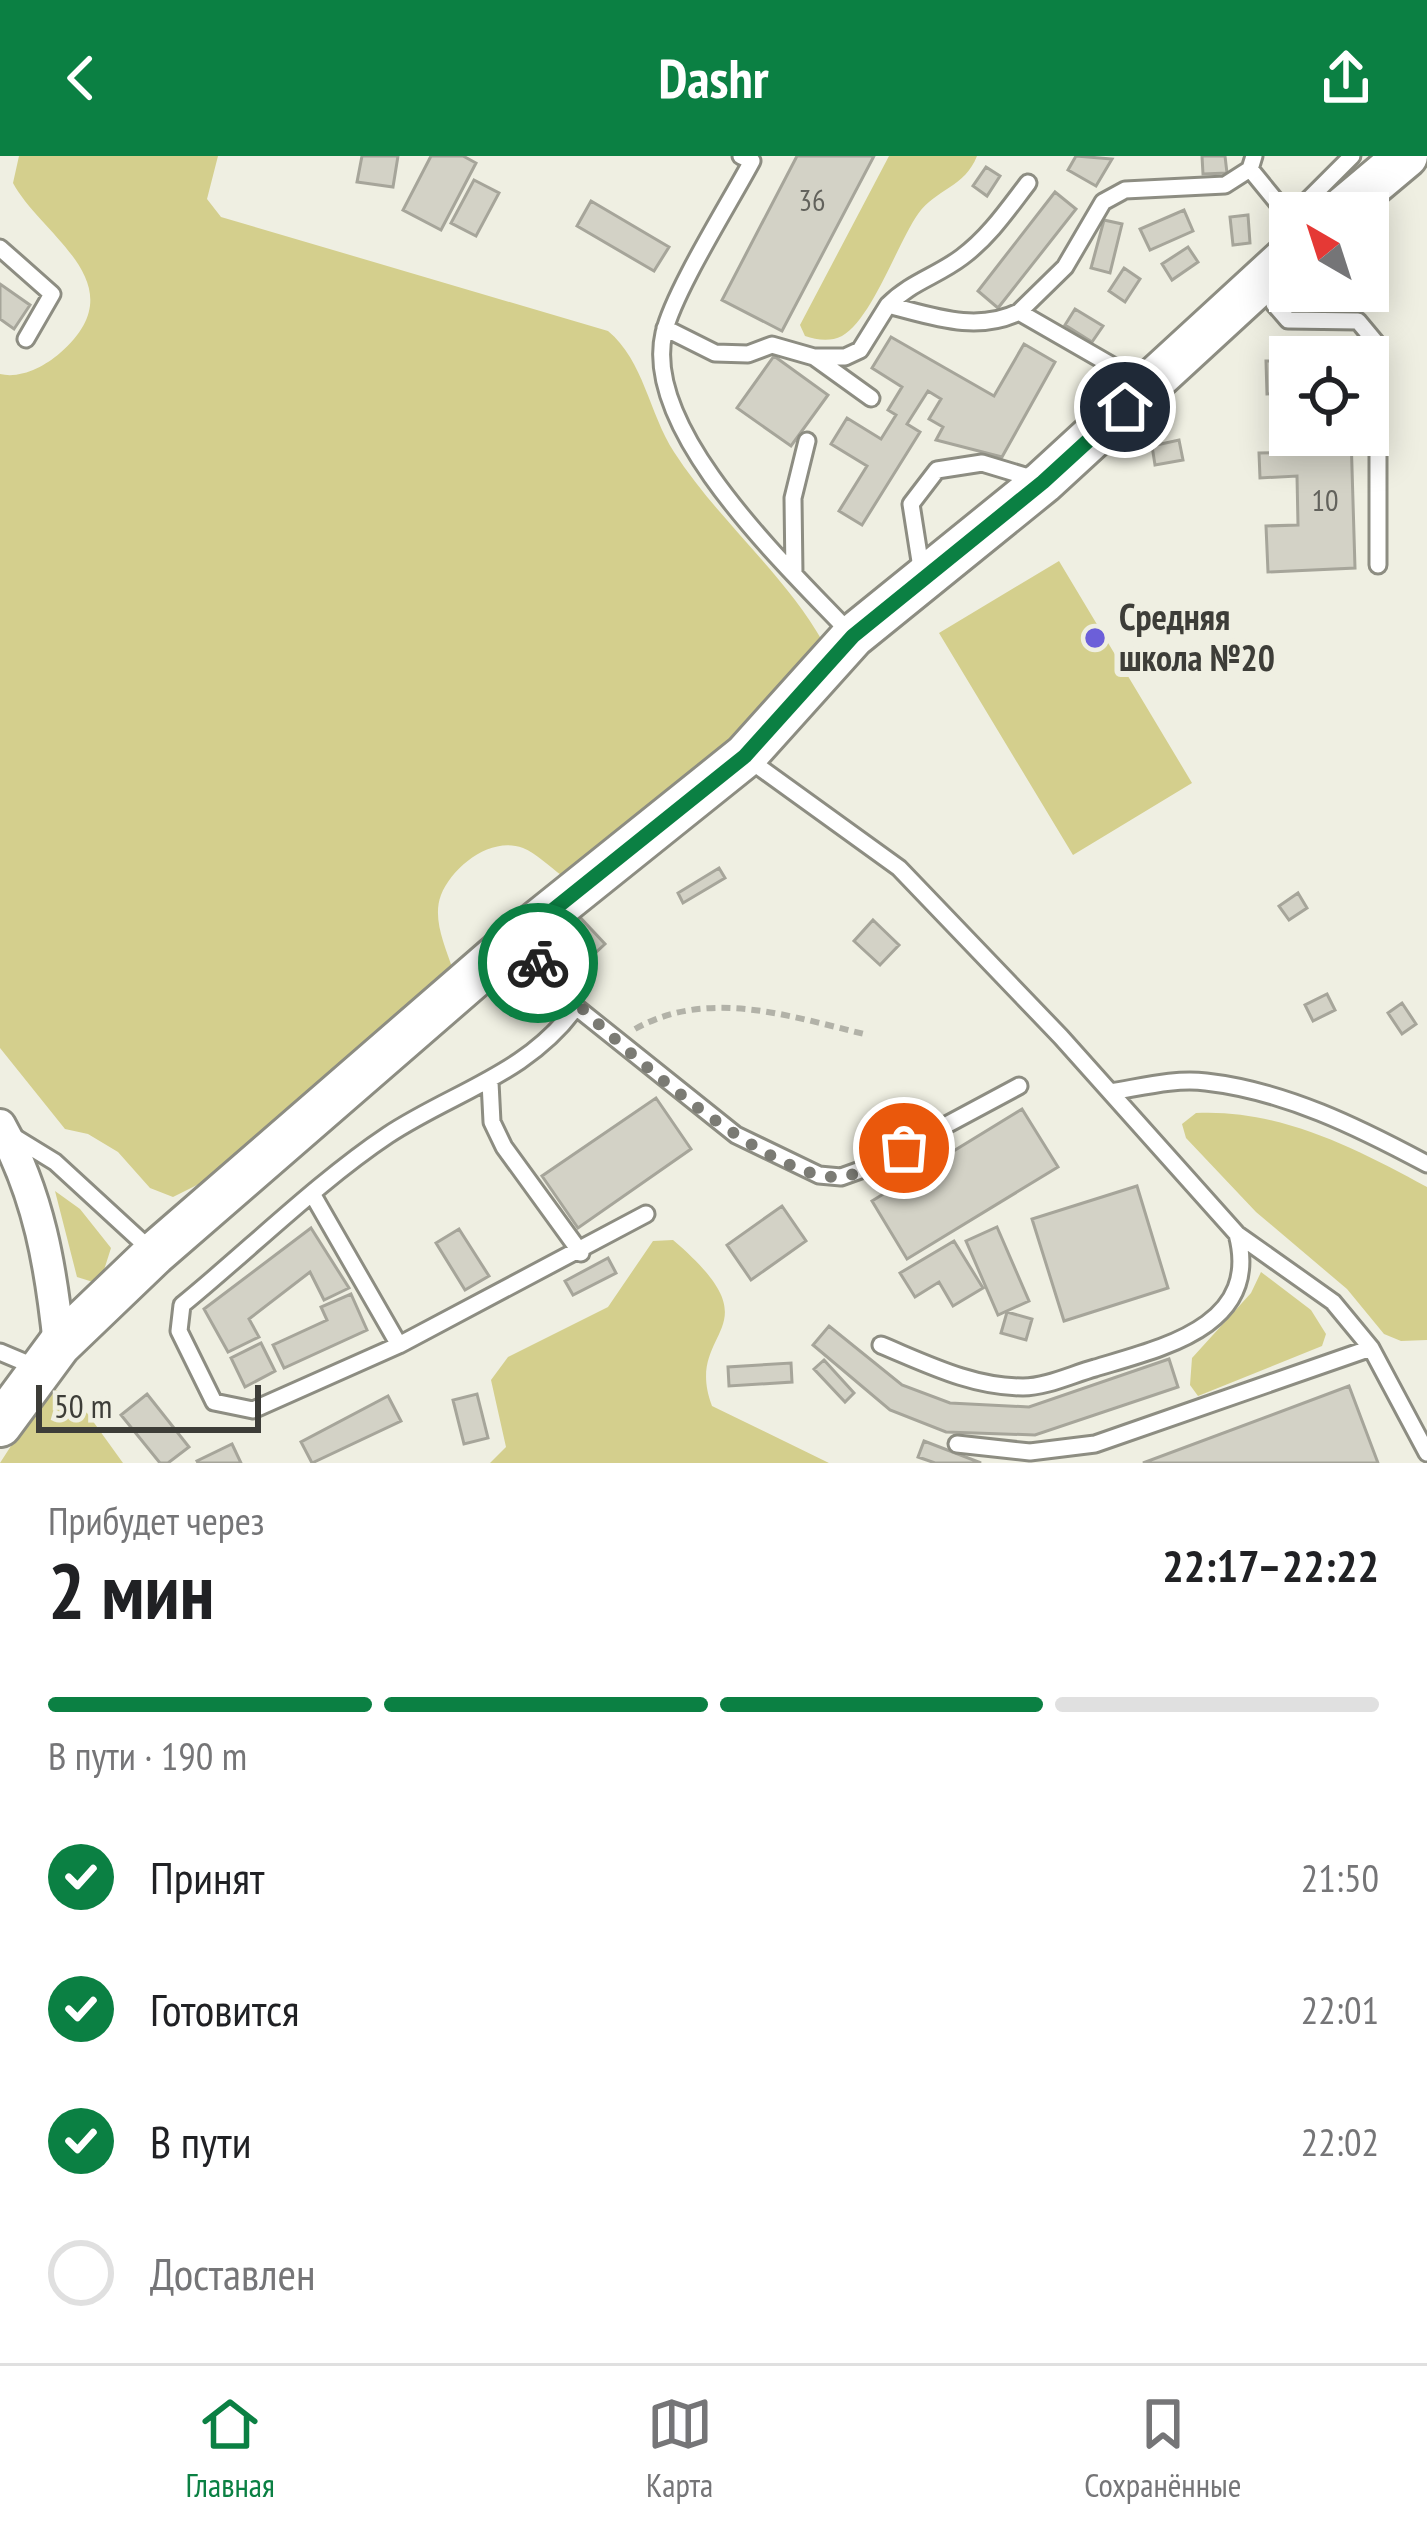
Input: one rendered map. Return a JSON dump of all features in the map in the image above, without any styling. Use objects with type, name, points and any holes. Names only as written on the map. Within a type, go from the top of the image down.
[{"type":"main road","points":[[1363,192],[1406,156]]},
{"type":"main road","points":[[0,1425],[50,1358],[154,1254],[517,939],[745,756],[853,636],[1043,482],[1269,274]]},
{"type":"street","points":[[2,1128],[40,1222],[50,1358]]},
{"type":"lane","points":[[1317,192],[1352,156]]},
{"type":"lane","points":[[749,158],[664,328],[661,368],[686,435],[794,574],[853,636]]},
{"type":"lane","points":[[889,305],[984,324],[1019,312],[1065,267],[1103,202],[1125,190],[1225,185],[1252,162],[1275,192]]},
{"type":"lane","points":[[664,328],[715,353],[748,353],[772,345],[814,357],[845,356],[860,350],[889,305],[917,279],[960,259],[994,227],[1028,183]]},
{"type":"lane","points":[[0,248],[52,294],[26,339]]},
{"type":"lane","points":[[1019,312],[1148,387]]},
{"type":"lane","points":[[1281,312],[1288,320],[1358,321],[1378,345],[1378,565]]},
{"type":"lane","points":[[814,357],[871,398]]},
{"type":"lane","points":[[794,574],[793,498],[807,441]]},
{"type":"lane","points":[[923,578],[911,504],[937,470],[982,464],[1043,482]]},
{"type":"lane","points":[[745,756],[899,868],[1111,1092],[1237,1234],[1333,1302],[1371,1348],[1427,1453]]},
{"type":"lane","points":[[517,939],[576,1007],[736,1135],[819,1175],[841,1177],[866,1168],[1019,1086]]},
{"type":"lane","points":[[576,1007],[560,1029],[490,1082],[390,1133],[182,1306],[179,1331],[214,1402],[254,1410],[399,1345],[581,1253],[646,1214]]},
{"type":"lane","points":[[490,1082],[492,1122],[504,1147],[581,1253]]},
{"type":"lane","points":[[1111,1092],[1204,1082],[1346,1120],[1427,1164]]},
{"type":"lane","points":[[2,1128],[55,1162],[154,1254]]},
{"type":"lane","points":[[314,1197],[399,1345]]},
{"type":"lane","points":[[881,1345],[955,1376],[1029,1387],[1184,1342],[1240,1283],[1244,1259],[1237,1234]]},
{"type":"lane","points":[[957,1444],[1030,1452],[1095,1444],[1371,1348]]},
{"type":"lane","points":[[0,1352],[50,1358]]},
{"type":"path","points":[[616,1039],[645,1023],[708,1008],[771,1010],[864,1034]]},
{"type":"shaded area","points":[[19,156],[218,156],[207,199],[221,217],[608,331],[630,357],[665,437],[691,477],[789,593],[823,642],[774,708],[561,875],[528,850],[511,845],[486,850],[464,864],[447,884],[439,904],[440,932],[452,967],[201,1183],[173,1197],[150,1188],[118,1152],[88,1134],[65,1129],[0,1048],[0,374],[24,373],[54,358],[82,328],[90,305],[77,262],[13,183]]},
{"type":"shaded area","points":[[889,156],[977,156],[965,175],[918,214],[874,298],[853,327],[833,339],[805,336],[800,325]]},
{"type":"shaded area","points":[[1059,561],[1192,783],[1073,855],[939,633]]},
{"type":"shaded area","points":[[1196,1113],[1227,1113],[1287,1124],[1344,1145],[1427,1187],[1427,1340],[1401,1341],[1384,1334],[1347,1289],[1256,1212],[1186,1138],[1182,1124]]},
{"type":"shaded area","points":[[55,1191],[80,1209],[111,1248],[104,1270],[93,1282],[77,1277]]},
{"type":"shaded area","points":[[673,1240],[704,1270],[725,1312],[708,1360],[706,1380],[712,1406],[829,1463],[490,1463],[506,1447],[491,1380],[508,1357],[608,1307],[653,1241]]},
{"type":"shaded area","points":[[1261,1272],[1311,1310],[1326,1334],[1322,1346],[1198,1396],[1190,1385],[1192,1358],[1251,1293]]},
{"type":"shaded area","points":[[55,1389],[87,1413],[123,1463],[0,1463],[45,1393]]},
{"type":"building","points":[[362,156],[398,156],[393,187],[357,182]]},
{"type":"building","points":[[431,156],[463,156],[476,163],[441,230],[403,210]]},
{"type":"building","points":[[797,156],[874,156],[782,331],[722,300]]},
{"type":"building","points":[[1076,156],[1112,159],[1096,186],[1068,170]]},
{"type":"building","points":[[1202,156],[1225,156],[1227,173],[1203,174]]},
{"type":"building","points":[[986,167],[1000,176],[987,196],[973,186]]},
{"type":"building","points":[[474,180],[499,193],[476,236],[451,223]]},
{"type":"building","points":[[1055,192],[1076,209],[998,308],[978,291]]},
{"type":"building","points":[[591,201],[669,247],[654,271],[577,226]]},
{"type":"building","points":[[1184,210],[1193,231],[1150,250],[1140,229]]},
{"type":"building","points":[[1248,215],[1250,243],[1233,245],[1230,217]]},
{"type":"building","points":[[1104,220],[1122,224],[1110,273],[1091,268]]},
{"type":"building","points":[[1188,247],[1198,262],[1172,280],[1162,264]]},
{"type":"building","points":[[1124,268],[1140,279],[1125,302],[1109,291]]},
{"type":"building","points":[[0,284],[30,305],[14,329],[0,319]]},
{"type":"building","points":[[1075,309],[1103,326],[1092,342],[1065,325]]},
{"type":"building","points":[[891,337],[994,396],[1024,344],[1055,362],[1002,457],[936,440],[943,427],[929,419],[941,399],[928,391],[907,424],[920,432],[862,525],[839,511],[867,466],[831,444],[847,418],[881,439],[896,415],[888,410],[902,387],[872,368]]},
{"type":"building","points":[[774,356],[828,395],[791,446],[737,408]]},
{"type":"building","points":[[1179,440],[1183,460],[1155,465],[1152,446]]},
{"type":"building","points":[[1259,453],[1352,456],[1355,568],[1268,572],[1266,526],[1298,525],[1297,476],[1260,478]]},
{"type":"building","points":[[719,868],[725,878],[683,903],[678,893]]},
{"type":"building","points":[[1298,893],[1307,908],[1289,920],[1279,906]]},
{"type":"building","points":[[577,914],[605,944],[567,979],[539,948]]},
{"type":"building","points":[[873,920],[899,945],[880,965],[854,941]]},
{"type":"building","points":[[1327,994],[1335,1010],[1313,1021],[1305,1005]]},
{"type":"building","points":[[1402,1003],[1416,1024],[1402,1034],[1388,1013]]},
{"type":"building","points":[[656,1098],[691,1149],[578,1228],[542,1176]]},
{"type":"building","points":[[1022,1109],[1058,1167],[907,1259],[872,1201]]},
{"type":"building","points":[[1137,1186],[1168,1288],[1064,1321],[1032,1219]]},
{"type":"building","points":[[782,1206],[806,1241],[751,1280],[727,1245]]},
{"type":"building","points":[[997,1227],[1029,1301],[998,1315],[966,1241]]},
{"type":"building","points":[[311,1228],[349,1288],[324,1300],[310,1272],[249,1319],[259,1337],[228,1352],[204,1309]]},
{"type":"building","points":[[459,1229],[489,1276],[465,1290],[436,1243]]},
{"type":"building","points":[[954,1241],[983,1288],[953,1306],[939,1282],[915,1297],[900,1273]]},
{"type":"building","points":[[608,1258],[616,1273],[573,1295],[565,1281]]},
{"type":"building","points":[[351,1294],[367,1330],[284,1368],[273,1345],[327,1320],[321,1307]]},
{"type":"building","points":[[1007,1312],[1032,1319],[1026,1340],[1001,1333]]},
{"type":"building","points":[[829,1326],[902,1385],[950,1403],[1029,1407],[1169,1359],[1178,1387],[1035,1435],[946,1432],[890,1410],[813,1345]]},
{"type":"building","points":[[261,1343],[275,1371],[245,1387],[231,1358]]},
{"type":"building","points":[[824,1360],[854,1393],[845,1402],[814,1369]]},
{"type":"building","points":[[791,1363],[792,1382],[729,1386],[728,1367]]},
{"type":"building","points":[[1349,1386],[1378,1463],[1143,1463]]},
{"type":"building","points":[[147,1394],[189,1447],[168,1463],[160,1463],[121,1415]]},
{"type":"building","points":[[477,1394],[488,1438],[464,1444],[453,1400]]},
{"type":"building","points":[[388,1396],[401,1421],[312,1463],[301,1442]]},
{"type":"building","points":[[924,1441],[981,1463],[935,1463],[918,1457]]},
{"type":"building","points":[[232,1444],[241,1463],[198,1463],[197,1461]]},
{"type":"way so far","points":[[538,963],[576,1007],[736,1135],[797,1168],[841,1177],[904,1148]]},
{"type":"place","name":"Средняя школа №20","points":[[1095,638]]},
{"type":"route","points":[[538,963],[517,939],[745,756],[853,636],[1043,482],[1125,407]]}]
